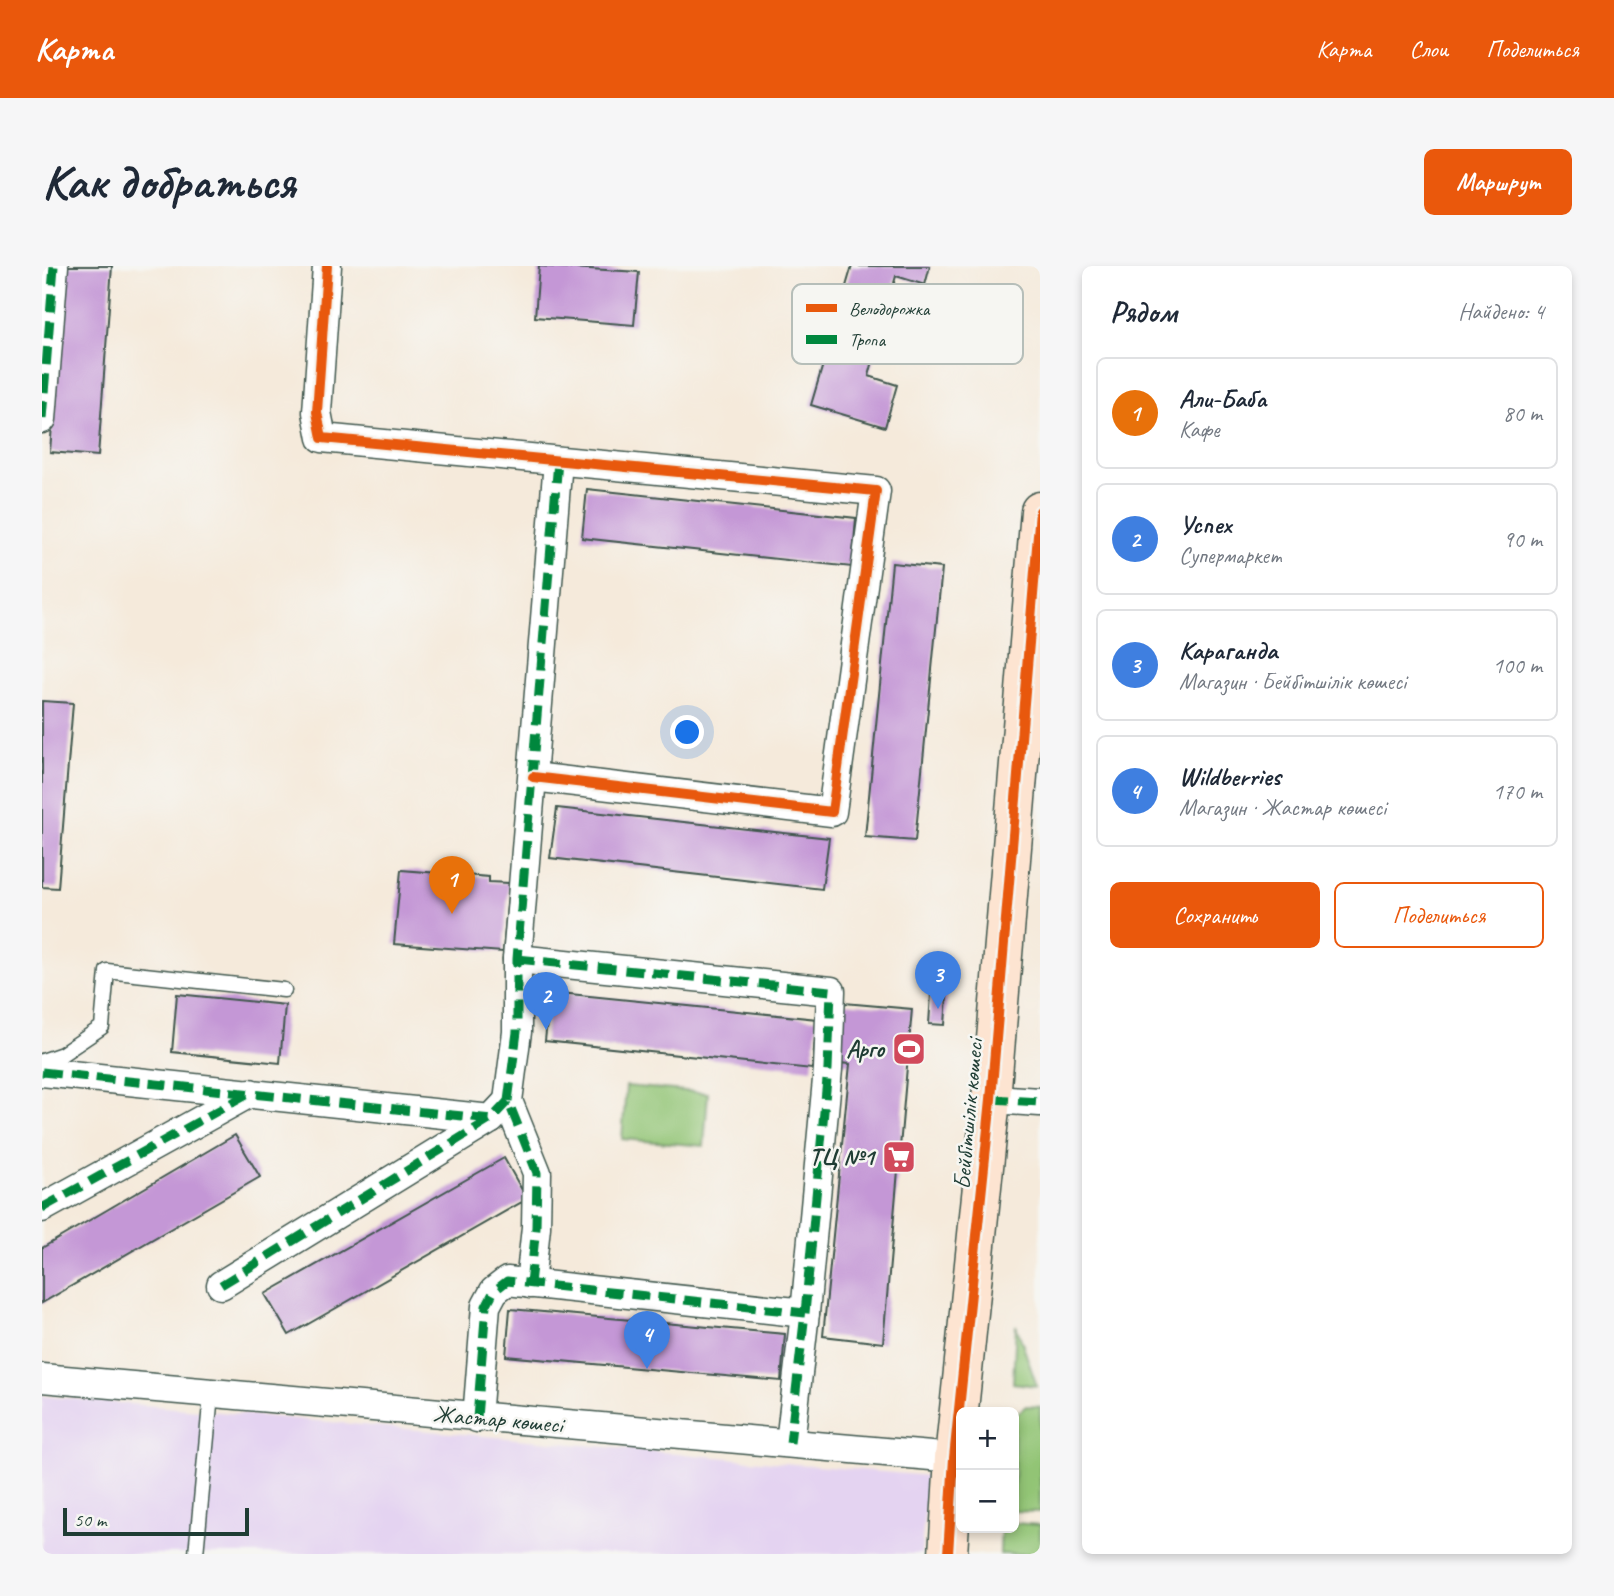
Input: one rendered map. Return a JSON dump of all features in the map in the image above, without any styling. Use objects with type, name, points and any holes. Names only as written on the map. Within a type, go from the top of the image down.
[{"type":"street","points":[[42,419],[54,266]]},
{"type":"street","points":[[327,266],[317,412],[322,438],[876,491],[832,812],[533,777]]},
{"type":"street","points":[[530,1284],[536,1227],[537,1173],[500,1110],[517,1032],[517,958],[558,461]]},
{"type":"street","name":"Бейбітшілік көшесі","points":[[948,1554],[954,1458],[991,1099],[1040,511]]},
{"type":"street","points":[[517,958],[831,991],[828,1069],[790,1443]]},
{"type":"street","points":[[42,1072],[250,1093],[500,1110]]},
{"type":"street","points":[[42,1208],[250,1093]]},
{"type":"street","points":[[991,1099],[1040,1102]]},
{"type":"street","points":[[221,1285],[500,1110]]},
{"type":"street","points":[[477,1418],[486,1306],[494,1291],[507,1281],[805,1313]]},
{"type":"street","name":"Жастар көшесі","points":[[42,1378],[954,1458]]},
{"type":"lane","points":[[42,1061],[62,1054],[102,1027],[107,971],[284,990]]},
{"type":"lane","points":[[196,1554],[211,1394]]},
{"type":"shaded area","points":[[42,1396],[927,1476],[921,1554],[42,1554]]},
{"type":"green space","points":[[626,1086],[708,1093],[704,1146],[622,1139]]},
{"type":"green space","points":[[1016,1325],[1037,1386],[1013,1383]]},
{"type":"green space","points":[[1026,1406],[1040,1407],[1040,1512],[1019,1511],[1019,1412]]},
{"type":"green space","points":[[1019,1523],[1040,1525],[1040,1554],[1000,1554],[1001,1533],[1019,1533]]},
{"type":"building","points":[[64,266],[112,266],[98,456],[50,452]]},
{"type":"building","points":[[539,266],[639,272],[634,325],[535,317]]},
{"type":"building","points":[[852,266],[930,266],[925,284],[896,276],[894,284],[847,284]]},
{"type":"building","points":[[823,364],[872,364],[869,376],[897,385],[885,427],[811,405]]},
{"type":"building","points":[[587,489],[856,518],[852,567],[582,538]]},
{"type":"building","points":[[892,563],[942,568],[915,841],[865,837]]},
{"type":"building","points":[[42,701],[73,703],[58,888],[42,887]]},
{"type":"building","points":[[557,808],[829,838],[822,889],[550,858]]},
{"type":"building","points":[[401,870],[489,877],[489,882],[509,883],[503,952],[394,944]]},
{"type":"building","points":[[550,992],[817,1019],[812,1069],[545,1041]]},
{"type":"building","points":[[177,994],[285,1005],[280,1063],[172,1052]]},
{"type":"building","points":[[931,994],[947,995],[945,1025],[929,1024]]},
{"type":"building","points":[[844,1003],[912,1009],[883,1343],[823,1336],[850,1064],[839,1063]]},
{"type":"building","points":[[235,1135],[260,1177],[42,1303],[42,1248]]},
{"type":"building","points":[[504,1158],[527,1199],[289,1335],[265,1294]]},
{"type":"building","points":[[510,1309],[785,1334],[781,1381],[506,1356]]},
{"type":"marked path","points":[[42,419],[54,266]]},
{"type":"marked path","points":[[530,1284],[536,1227],[537,1173],[508,1101],[517,1032],[517,959],[558,461]]},
{"type":"marked path","points":[[517,959],[831,991],[828,1069],[790,1443]]},
{"type":"marked path","points":[[42,1072],[491,1119],[508,1101]]},
{"type":"marked path","points":[[42,1208],[250,1093]]},
{"type":"marked path","points":[[991,1099],[1040,1102]]},
{"type":"marked path","points":[[221,1285],[491,1119]]},
{"type":"marked path","points":[[477,1418],[486,1306],[494,1291],[507,1281],[805,1313]]},
{"type":"cycle path","points":[[327,266],[317,412],[322,438],[876,491],[832,812],[533,777]]},
{"type":"cycle path","points":[[948,1554],[954,1458],[991,1099],[1040,511]]},
{"type":"place","name":"Али-Баба","points":[[452,914]]},
{"type":"place","name":"Караганда","points":[[938,1009]]},
{"type":"place","name":"Успех","points":[[546,1030]]},
{"type":"place","name":"Арго","points":[[909,1049]]},
{"type":"place","name":"ТЦ №1","points":[[899,1157]]},
{"type":"place","name":"Wildberries","points":[[647,1369]]}]
